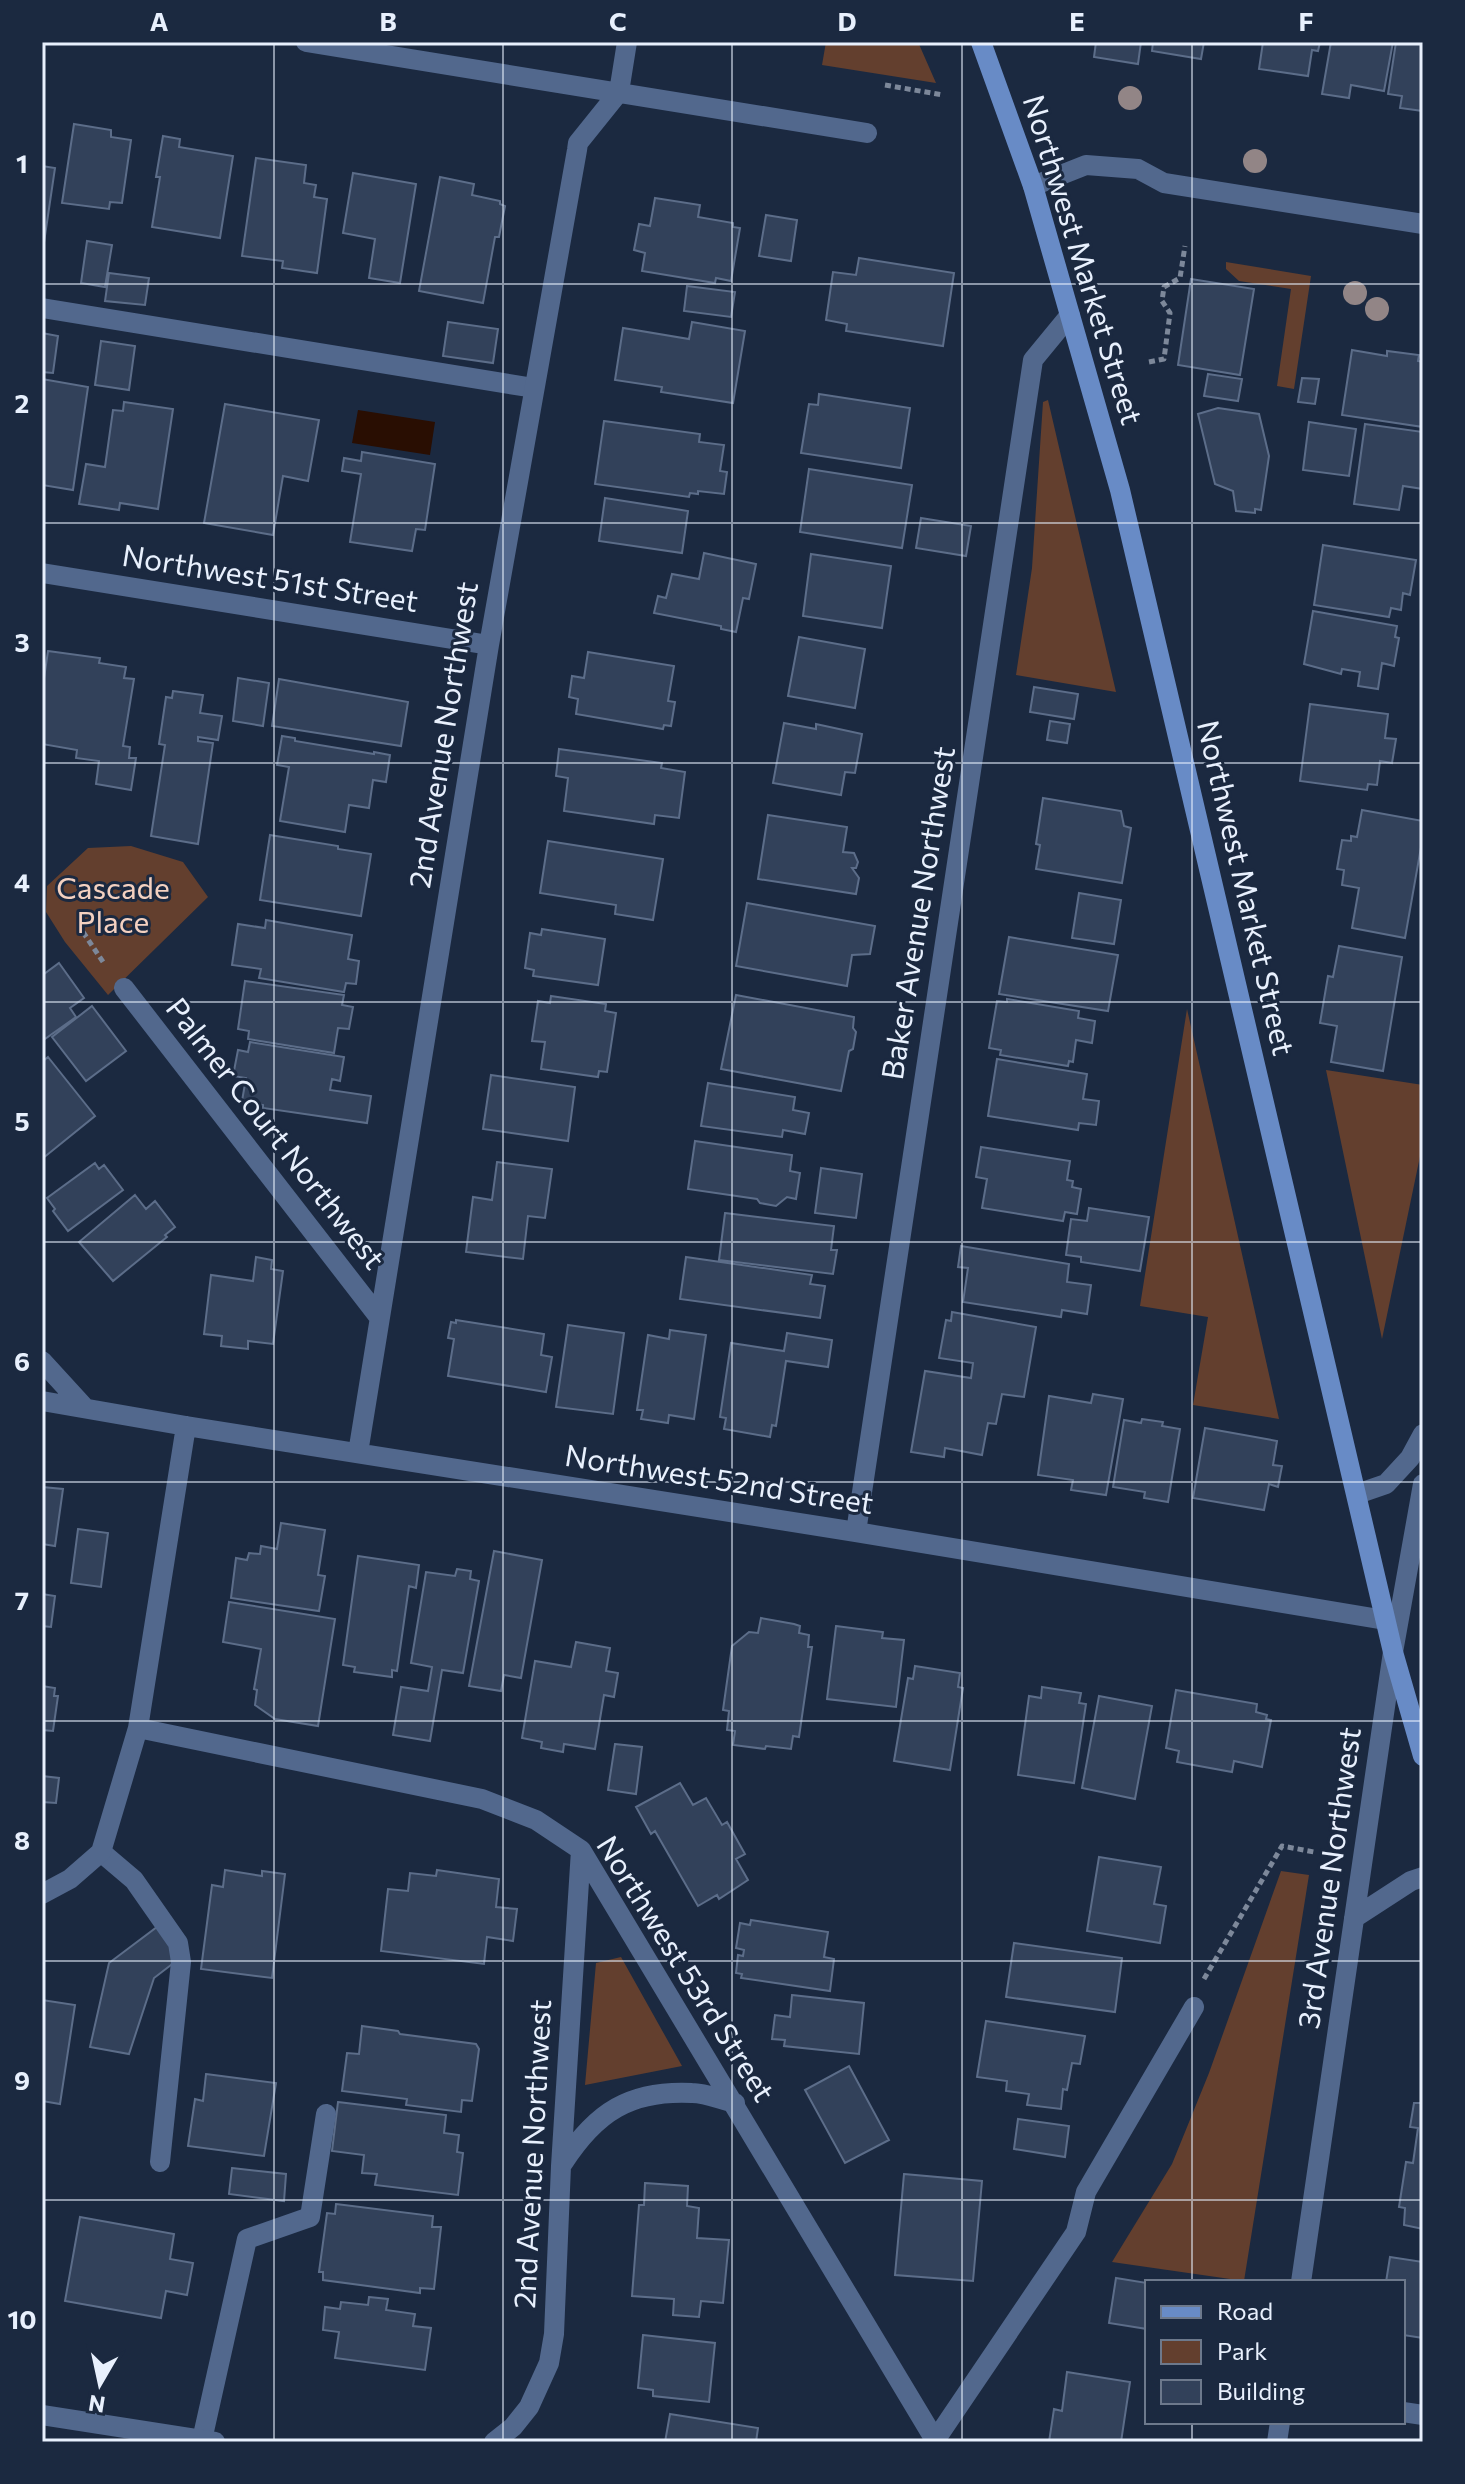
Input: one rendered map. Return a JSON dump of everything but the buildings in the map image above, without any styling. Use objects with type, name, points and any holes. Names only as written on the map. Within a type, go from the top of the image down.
[{"type":"main road","name":"Northwest Market Street","points":[[981,42],[1033,186],[1120,490],[1385,1620],[1423,1756]]},
{"type":"street","points":[[306,42],[867,133]]},
{"type":"street","name":"2nd Avenue Northwest","points":[[358,1453],[489,645],[578,143],[619,92],[627,42]]},
{"type":"street","points":[[1033,186],[1086,165],[1138,169],[1164,183],[1423,224]]},
{"type":"street","points":[[42,308],[534,388]]},
{"type":"street","name":"Baker Avenue Northwest","points":[[856,1532],[1033,360],[1070,315]]},
{"type":"street","name":"Northwest 51st Street","points":[[42,573],[489,645]]},
{"type":"street","name":"Palmer Court Northwest","points":[[124,988],[379,1317]]},
{"type":"street","points":[[42,1361],[85,1408]]},
{"type":"street","name":"Northwest 52nd Street","points":[[42,1401],[1385,1620]]},
{"type":"street","points":[[42,1894],[70,1879],[101,1852],[138,1728],[186,1426]]},
{"type":"street","points":[[1357,1494],[1386,1484],[1410,1458],[1423,1434]]},
{"type":"street","name":"3rd Avenue Northwest","points":[[1301,2280],[1393,1652],[1423,1484]]},
{"type":"street","name":"Northwest 53rd Street","points":[[138,1728],[482,1799],[536,1820],[581,1850],[935,2441]]},
{"type":"street","name":"2nd Avenue Northwest","points":[[494,2442],[513,2427],[529,2407],[549,2363],[554,2334],[581,1850]]},
{"type":"street","points":[[101,1852],[134,1880],[178,1943],[181,1962],[160,2162]]},
{"type":"street","points":[[1354,1918],[1411,1881],[1423,1877]]},
{"type":"street","points":[[935,2441],[1076,2232],[1086,2192],[1194,2007]]},
{"type":"street","points":[[561,2166],[580,2137],[601,2116],[630,2101],[694,2093],[735,2103]]},
{"type":"street","points":[[42,2415],[209,2441],[247,2239],[310,2217],[326,2114]]},
{"type":"path","points":[[885,85],[943,95]]},
{"type":"path","points":[[1149,362],[1164,359],[1170,313],[1162,301],[1164,287],[1180,278],[1185,246]]},
{"type":"path","points":[[1202,1982],[1282,1846],[1314,1852]]},
{"type":"green space","points":[[826,42],[918,42],[936,83],[822,65]]},
{"type":"green space","points":[[1226,262],[1311,276],[1294,389],[1277,386],[1291,289],[1239,281],[1226,269]]},
{"type":"green space","points":[[1048,400],[1116,692],[1016,675],[1032,568],[1043,402]]},
{"type":"green space","name":"Cascade Place","points":[[131,846],[183,862],[208,897],[108,995],[65,942],[46,912],[47,886],[88,848]]},
{"type":"green space","points":[[1187,1009],[1279,1419],[1193,1405],[1208,1317],[1140,1306]]},
{"type":"green space","points":[[1326,1070],[1423,1085],[1423,1142],[1382,1339]]},
{"type":"green space","points":[[1281,1871],[1309,1875],[1244,2280],[1112,2262],[1172,2164],[1209,2073]]},
{"type":"green space","points":[[621,1957],[682,2066],[585,2085],[596,1963]]},
{"type":"shaded area","points":[[358,410],[435,422],[430,455],[352,443]]}]
